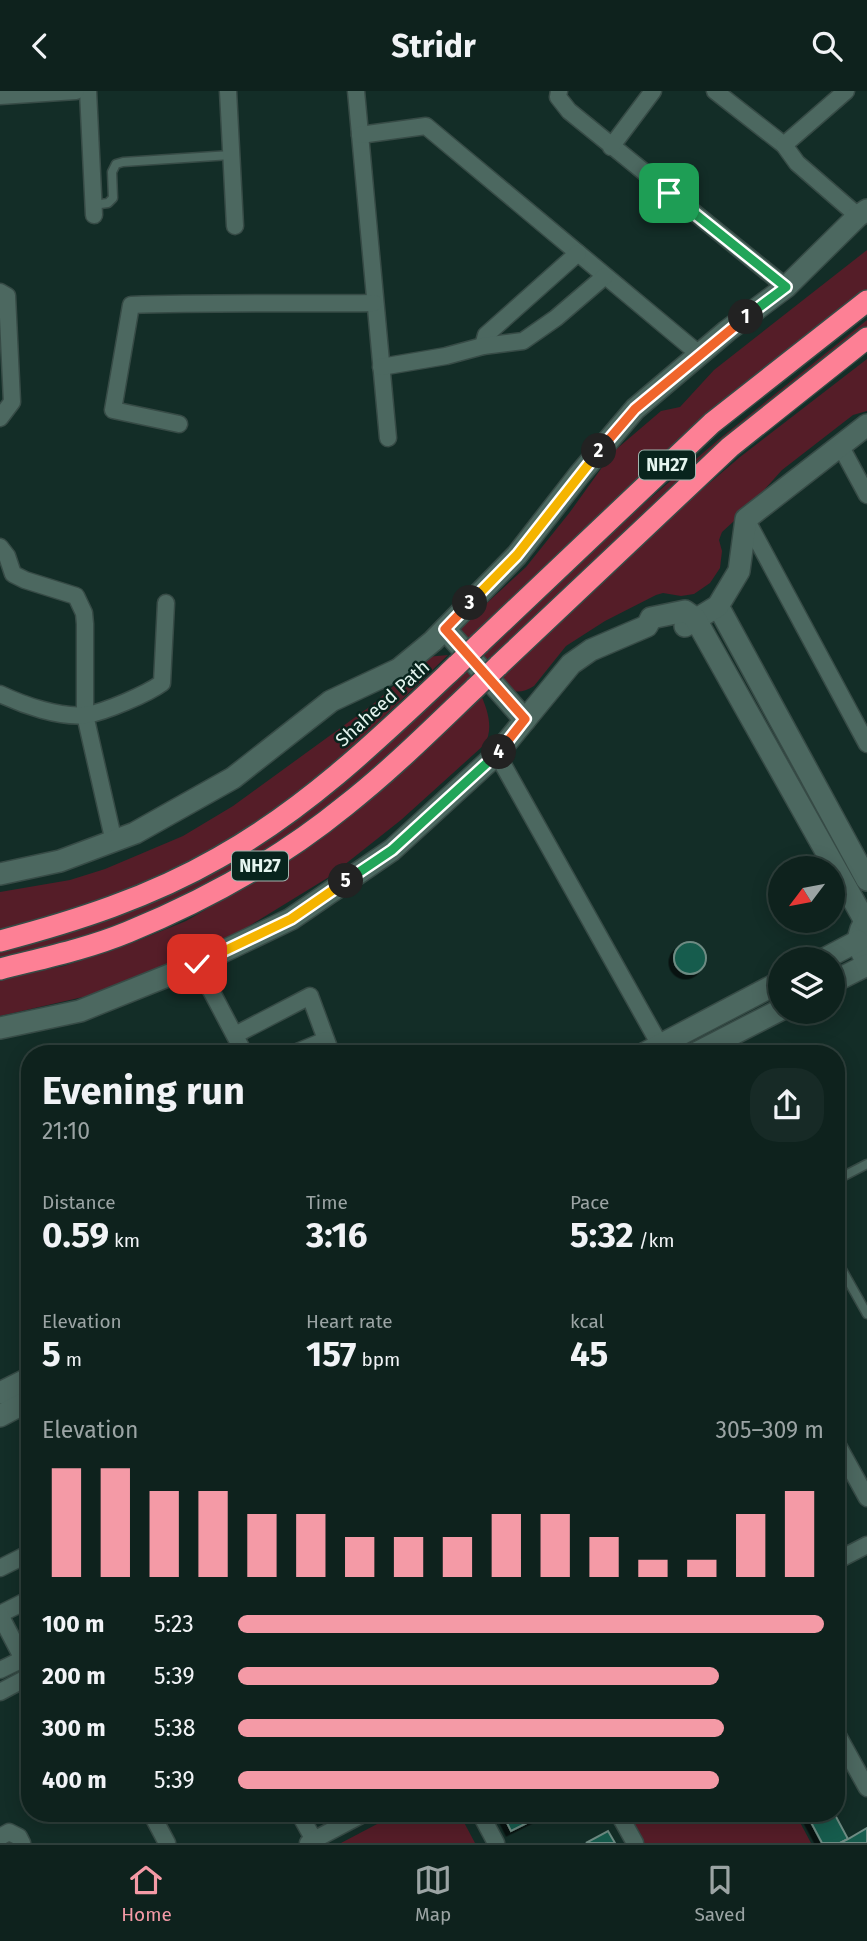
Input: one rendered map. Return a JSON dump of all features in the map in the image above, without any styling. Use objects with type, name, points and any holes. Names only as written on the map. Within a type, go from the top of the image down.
[{"type":"highway","name":"Shaheed Path","points":[[0,941],[57,926],[174,881],[219,858],[328,782],[457,665],[712,423],[867,301]]},
{"type":"highway","name":"NH27","points":[[0,969],[66,953],[127,932],[234,882],[277,856],[346,806],[730,447],[867,338]]},
{"type":"street","points":[[0,96],[76,91]]},
{"type":"street","points":[[88,91],[93,210]]},
{"type":"street","points":[[228,91],[235,226]]},
{"type":"street","points":[[356,91],[388,438]]},
{"type":"street","points":[[559,91],[561,104],[786,287]]},
{"type":"street","points":[[611,146],[653,91]]},
{"type":"street","points":[[0,874],[60,861],[135,833],[233,778],[331,701],[399,669],[445,629],[517,555],[635,409],[786,287],[862,213],[797,163],[784,145],[715,91]]},
{"type":"street","points":[[784,145],[846,91]]},
{"type":"street","points":[[360,135],[426,126],[699,355]]},
{"type":"street","points":[[483,347],[486,335],[578,253]]},
{"type":"street","points":[[381,367],[523,341],[556,318],[605,276]]},
{"type":"street","points":[[0,292],[8,296],[12,402],[0,418]]},
{"type":"street","points":[[179,424],[113,410],[131,305],[236,302],[257,305],[374,303]]},
{"type":"street","points":[[0,1028],[80,1011],[197,964],[291,919],[392,850],[497,754],[571,664],[591,650],[647,626],[655,631],[686,625],[718,606],[739,571],[746,519],[867,425]]},
{"type":"street","points":[[840,446],[867,495]]},
{"type":"street","points":[[746,519],[867,744]]},
{"type":"street","points":[[0,547],[7,556],[13,574],[76,596],[84,613],[85,715],[114,842]]},
{"type":"street","points":[[0,694],[23,705],[85,715],[148,693],[162,683],[166,603]]},
{"type":"street","points":[[718,606],[867,880]]},
{"type":"street","points":[[695,618],[863,927],[859,948],[864,967],[845,976]]},
{"type":"street","points":[[445,629],[525,719]]},
{"type":"street","points":[[497,754],[650,1045]]},
{"type":"street","points":[[839,947],[863,927]]},
{"type":"street","points":[[197,964],[240,1045]]},
{"type":"street","points":[[660,1045],[768,988]]},
{"type":"street","points":[[235,1035],[310,996],[328,1045]]},
{"type":"street","points":[[712,1045],[768,1016]]},
{"type":"street","points":[[0,1393],[21,1382]]},
{"type":"street","points":[[0,1416],[21,1405]]},
{"type":"street","points":[[845,1458],[867,1498]]},
{"type":"street","points":[[845,1556],[867,1545]]},
{"type":"street","points":[[0,1568],[21,1558]]},
{"type":"street","points":[[21,1603],[0,1614],[21,1655]]},
{"type":"street","points":[[0,1670],[21,1660]]},
{"type":"street","points":[[0,1692],[21,1681]]},
{"type":"street","points":[[845,1747],[865,1779]]},
{"type":"street","points":[[156,1822],[167,1843]]},
{"type":"street","points":[[303,1822],[311,1841],[347,1822]]},
{"type":"street","points":[[485,1822],[496,1843]]},
{"type":"street","points":[[623,1822],[635,1843]]},
{"type":"street","points":[[0,1837],[9,1832],[19,1837],[22,1843]]},
{"type":"lane","points":[[93,210],[113,198],[112,172],[116,164],[231,155]]},
{"type":"lane","points":[[845,1175],[867,1164]]},
{"type":"lane","points":[[845,1275],[867,1314]]},
{"type":"shaded area","points":[[867,250],[867,300],[462,645],[459,636],[463,625],[526,567],[613,452],[661,411],[680,407],[714,370]]},
{"type":"shaded area","points":[[867,320],[867,335],[348,796],[258,857],[146,918],[60,946],[0,961],[0,951],[232,859],[718,440]]},
{"type":"shaded area","points":[[867,359],[867,411],[853,415],[782,470],[722,532],[719,540],[722,551],[720,568],[710,583],[694,594],[656,595],[605,621],[566,646],[534,686],[528,689],[514,691],[495,682],[629,552],[740,457]]},
{"type":"shaded area","points":[[448,655],[322,773],[245,829],[144,882],[73,910],[0,933],[0,892],[70,880],[105,869],[183,836],[233,806],[372,705],[426,657]]},
{"type":"shaded area","points":[[481,695],[488,714],[489,727],[484,745],[401,820],[329,877],[233,936],[118,989],[0,1016],[0,979],[64,966],[137,941],[186,921],[273,871],[306,847]]},
{"type":"shaded area","points":[[381,1822],[464,1822],[475,1843],[341,1843]]},
{"type":"shaded area","points":[[627,1822],[800,1822],[811,1843],[639,1843]]},
{"type":"building","points":[[690,942],[702,946],[706,958],[702,970],[690,974],[678,970],[674,958],[678,946]]},
{"type":"building","points":[[506,1822],[529,1822],[511,1831]]},
{"type":"building","points":[[811,1822],[839,1822],[848,1839],[840,1843],[822,1843]]},
{"type":"building","points":[[867,1828],[867,1843],[840,1843],[848,1839]]},
{"type":"building","points":[[608,1831],[615,1843],[586,1843]]},
{"type":"route","points":[[197,964],[291,919],[392,850],[497,754],[525,719],[445,629],[517,555],[635,409],[727,331],[786,287],[669,193]]}]
